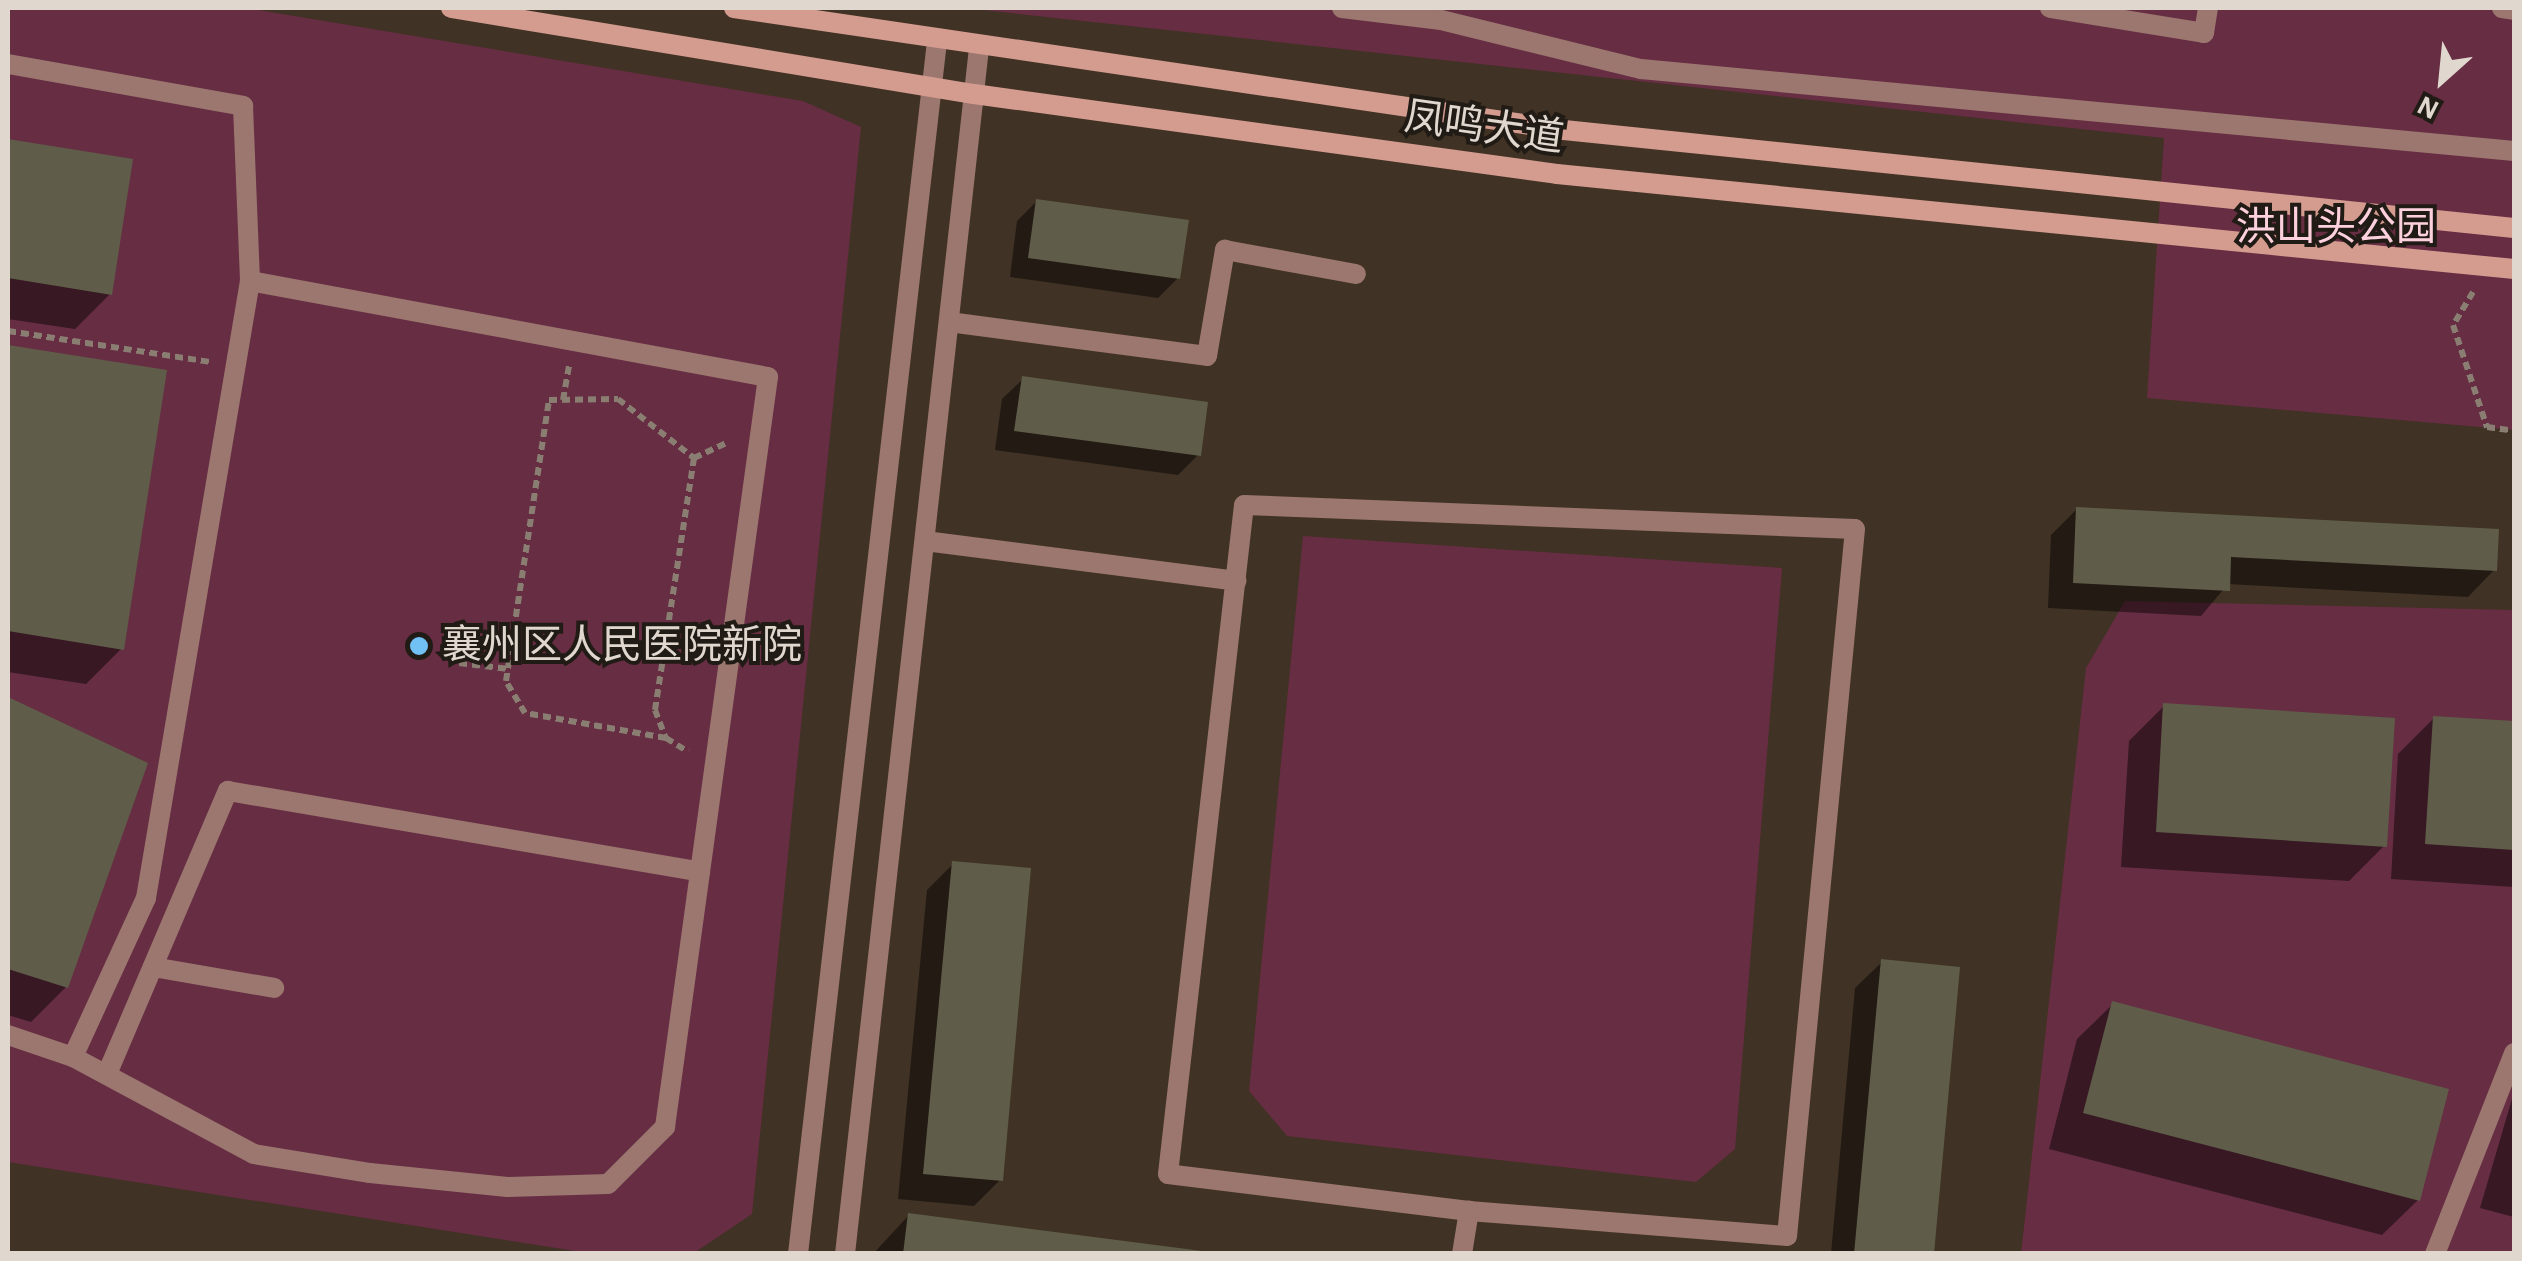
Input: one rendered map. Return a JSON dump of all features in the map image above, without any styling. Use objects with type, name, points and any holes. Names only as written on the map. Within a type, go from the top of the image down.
[{"type":"main road","name":"凤鸣大道","points":[[452,8],[974,94],[1558,174],[2514,269]]},
{"type":"main road","name":"凤鸣大道","points":[[734,8],[937,42],[1564,130],[2514,228]]},
{"type":"street","points":[[1342,8],[1442,20],[1640,69],[2156,112],[2514,151]]},
{"type":"street","points":[[2050,8],[2204,32],[2208,8]]},
{"type":"street","points":[[2502,8],[2514,10]]},
{"type":"street","points":[[798,1254],[937,42]]},
{"type":"street","points":[[845,1254],[980,48]]},
{"type":"street","points":[[8,64],[243,106],[250,281],[146,898],[73,1058]]},
{"type":"street","points":[[949,322],[1207,356],[1225,250],[1356,274]]},
{"type":"street","points":[[8,1035],[107,1074],[254,1154],[507,1187],[608,1184],[665,1128],[768,377],[250,281]]},
{"type":"street","points":[[1244,505],[1855,529],[1786,1236],[1469,1211],[1168,1174],[1244,505]]},
{"type":"street","points":[[925,541],[1236,582]]},
{"type":"street","points":[[107,1074],[228,790],[700,872]]},
{"type":"street","points":[[153,967],[274,988]]},
{"type":"street","points":[[2434,1254],[2514,1053]]},
{"type":"street","points":[[1462,1254],[1469,1211]]},
{"type":"path","points":[[2490,266],[2453,325],[2487,427],[2514,430]]},
{"type":"path","points":[[8,331],[236,366]]},
{"type":"path","points":[[666,738],[655,710],[694,458],[618,400],[549,400],[506,681],[525,713],[666,738],[714,769]]},
{"type":"path","points":[[459,663],[508,668]]},
{"type":"green space","name":"襄州区人民医院新院","points":[[8,8],[246,8],[803,101],[861,127],[752,1214],[694,1253],[588,1253],[8,1162]]},
{"type":"green space","name":"洪山头公园","points":[[964,8],[2514,8],[2514,430],[2147,398],[2164,138]]},
{"type":"green space","points":[[1303,536],[1782,568],[1735,1149],[1696,1182],[1287,1136],[1249,1091]]},
{"type":"green space","points":[[2125,601],[2514,610],[2514,1253],[2021,1254],[2086,668]]},
{"type":"building","points":[[8,139],[133,159],[112,295],[8,278]]},
{"type":"building","points":[[1036,199],[1189,220],[1180,279],[1028,258]]},
{"type":"building","points":[[8,345],[167,370],[124,650],[8,631]]},
{"type":"building","points":[[1022,376],[1208,402],[1201,456],[1014,431]]},
{"type":"building","points":[[2076,507],[2499,529],[2497,571],[2231,557],[2230,591],[2073,583]]},
{"type":"building","points":[[8,697],[148,763],[68,988],[8,969]]},
{"type":"building","points":[[2163,703],[2395,718],[2387,847],[2156,832]]},
{"type":"building","points":[[2433,716],[2514,721],[2514,850],[2425,844]]},
{"type":"building","points":[[952,861],[1031,868],[1003,1181],[923,1174]]},
{"type":"building","points":[[1881,959],[1960,967],[1934,1254],[1854,1254]]},
{"type":"building","points":[[2112,1001],[2449,1089],[2420,1201],[2083,1113]]},
{"type":"building","points":[[908,1213],[1202,1251],[1202,1254],[903,1254]]},
{"type":"place","name":"襄州区人民医院新院","points":[[419,646]]}]
